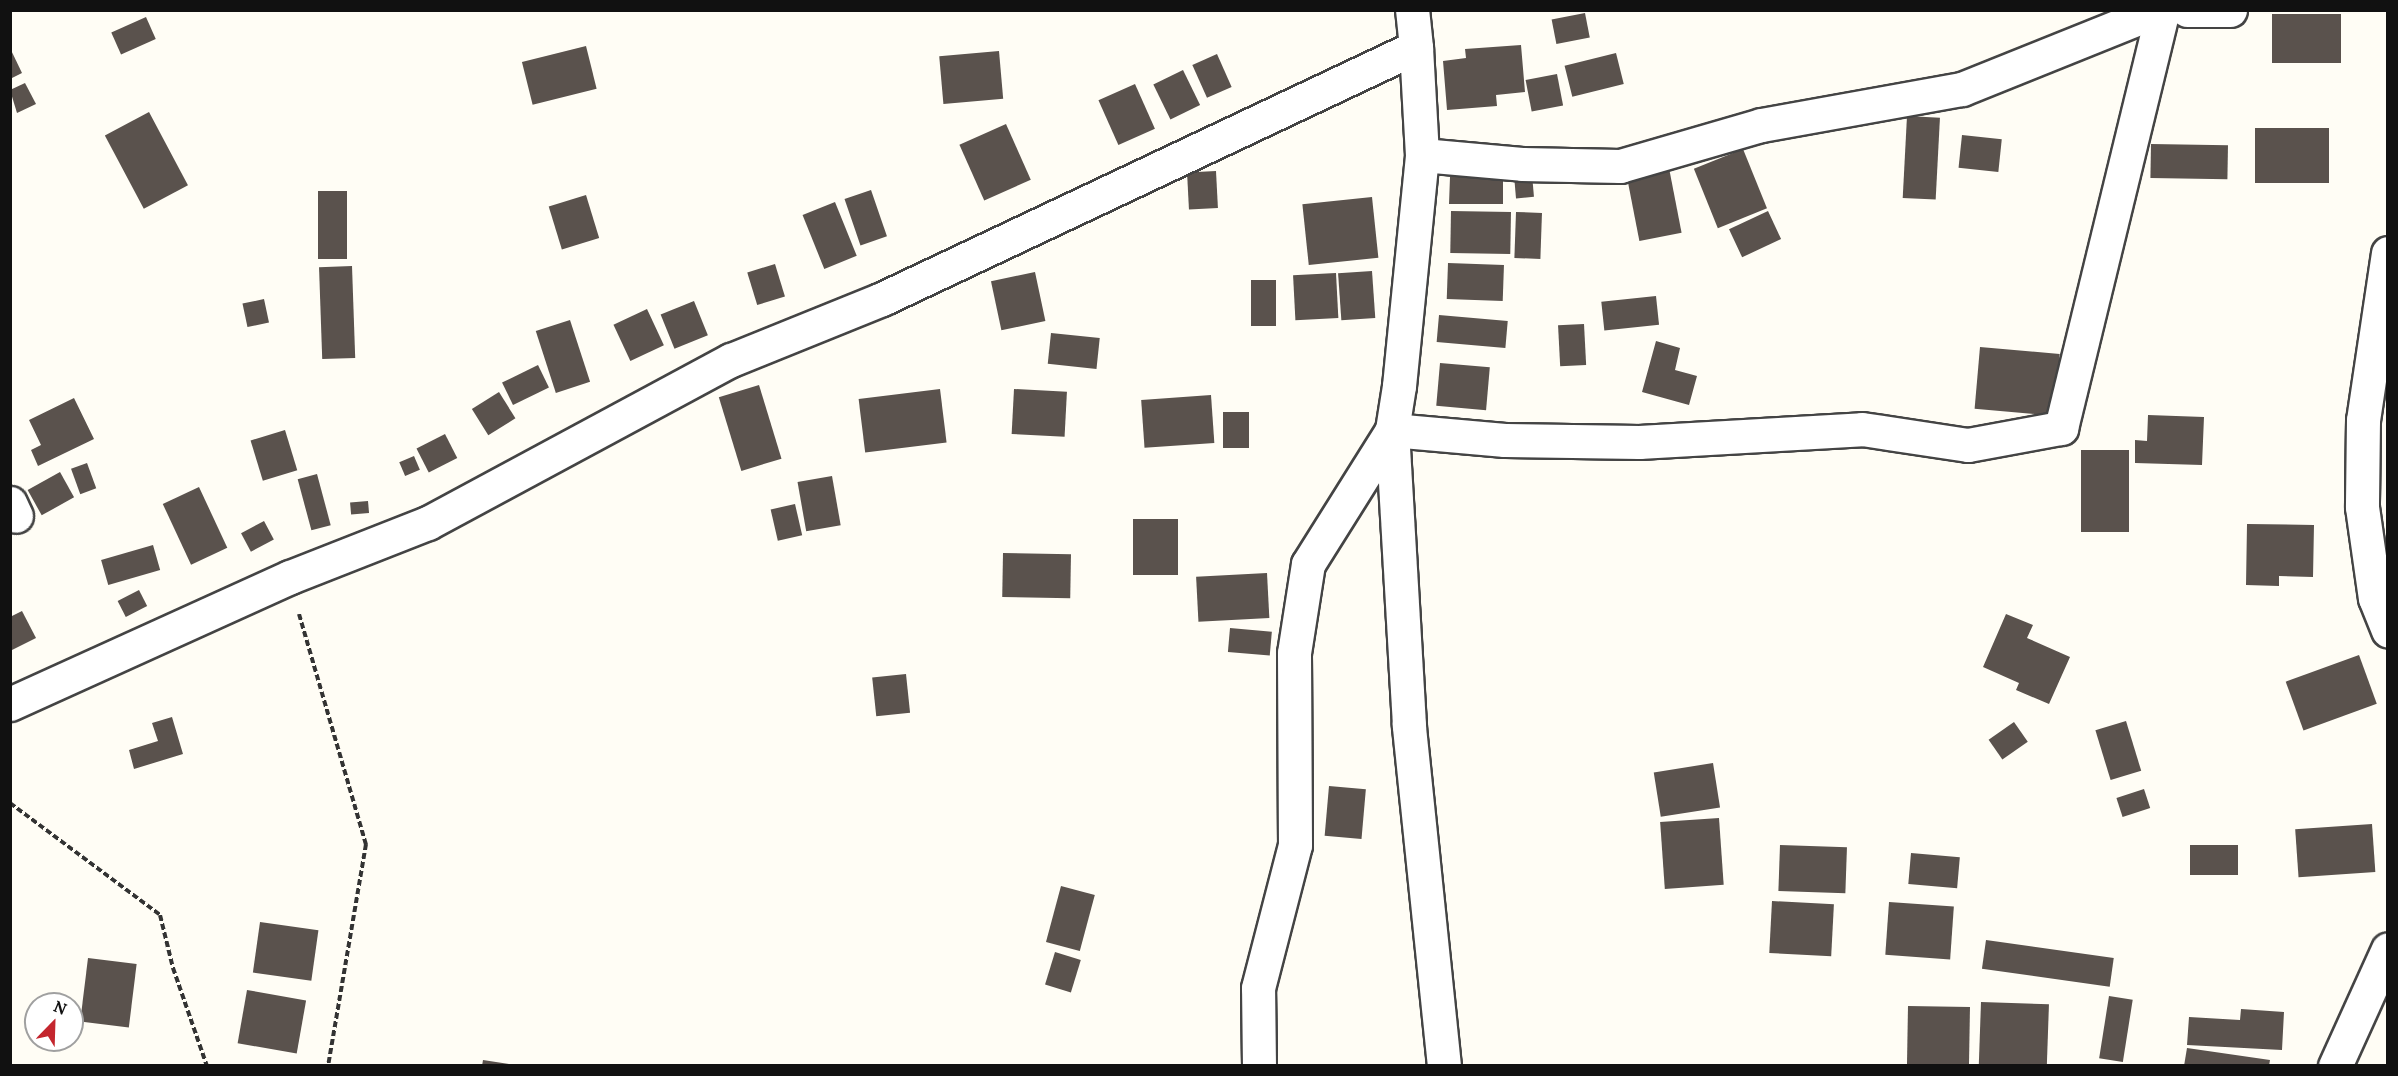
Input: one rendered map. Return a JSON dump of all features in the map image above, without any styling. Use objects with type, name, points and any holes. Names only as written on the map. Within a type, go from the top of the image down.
[{"type":"street","points":[[1412,10],[1422,155],[1392,430],[1408,725],[1444,1065]]},
{"type":"street","points":[[1422,155],[1522,164],[1620,166],[1761,125],[1962,89],[2161,10]]},
{"type":"street","points":[[1392,430],[1505,440],[1639,442],[1862,429],[1968,445],[2061,428],[2161,10]]},
{"type":"street","points":[[2187,10],[2230,10]]},
{"type":"street","points":[[10,704],[290,577],[428,523],[731,360],[882,299],[1416,46]]},
{"type":"street","points":[[2388,253],[2363,420],[2362,507],[2378,551],[2375,598],[2388,631]]},
{"type":"street","points":[[1259,1065],[1258,988],[1295,845],[1294,653],[1308,564],[1392,430]]},
{"type":"street","points":[[2335,1065],[2388,949]]},
{"type":"path","points":[[290,577],[311,666],[366,844],[328,1065]]},
{"type":"path","points":[[10,803],[160,915],[173,968],[207,1065]]},
{"type":"building","points":[[1585,13],[1590,38],[1556,44],[1552,19]]},
{"type":"building","points":[[2272,14],[2341,14],[2341,63],[2272,63]]},
{"type":"building","points":[[146,17],[156,39],[121,54],[111,32]]},
{"type":"building","points":[[1521,45],[1525,92],[1496,95],[1497,106],[1447,110],[1443,61],[1466,58],[1465,49]]},
{"type":"building","points":[[586,46],[597,89],[533,105],[522,62]]},
{"type":"building","points":[[10,48],[22,73],[10,79]]},
{"type":"building","points":[[999,51],[1003,99],[943,104],[939,56]]},
{"type":"building","points":[[1616,53],[1624,84],[1572,97],[1565,66]]},
{"type":"building","points":[[1217,54],[1232,87],[1207,98],[1192,65]]},
{"type":"building","points":[[1183,70],[1200,105],[1170,120],[1153,84]]},
{"type":"building","points":[[1557,74],[1563,105],[1532,112],[1526,80]]},
{"type":"building","points":[[25,83],[36,104],[17,113],[10,90]]},
{"type":"building","points":[[1135,84],[1155,129],[1118,145],[1098,100]]},
{"type":"building","points":[[149,112],[188,185],[144,209],[105,135]]},
{"type":"building","points":[[1907,116],[1940,118],[1936,200],[1903,198]]},
{"type":"building","points":[[1006,124],[1031,180],[984,200],[959,145]]},
{"type":"building","points":[[2255,128],[2329,128],[2329,183],[2255,183]]},
{"type":"building","points":[[1962,135],[2002,139],[1998,172],[1959,168]]},
{"type":"building","points":[[2151,144],[2228,145],[2227,179],[2150,178]]},
{"type":"building","points":[[1743,149],[1767,208],[1718,228],[1694,169]]},
{"type":"building","points":[[1459,157],[1503,159],[1503,204],[1449,204],[1450,177],[1459,177]]},
{"type":"building","points":[[1531,163],[1534,197],[1516,198],[1513,165]]},
{"type":"building","points":[[1669,168],[1682,233],[1639,241],[1627,176]]},
{"type":"building","points":[[1216,171],[1218,208],[1189,209],[1187,173]]},
{"type":"building","points":[[871,190],[887,236],[860,245],[845,199]]},
{"type":"building","points":[[318,191],[347,191],[347,259],[318,259]]},
{"type":"building","points":[[586,195],[599,238],[562,249],[549,206]]},
{"type":"building","points":[[1372,197],[1378,258],[1309,265],[1302,204]]},
{"type":"building","points":[[835,202],[857,256],[824,269],[803,215]]},
{"type":"building","points":[[1451,211],[1511,212],[1510,254],[1450,253]]},
{"type":"building","points":[[1768,211],[1781,239],[1742,257],[1729,229]]},
{"type":"building","points":[[1516,212],[1542,213],[1540,259],[1514,258]]},
{"type":"building","points":[[1448,263],[1504,265],[1503,301],[1447,299]]},
{"type":"building","points":[[775,264],[785,297],[757,305],[747,272]]},
{"type":"building","points":[[352,266],[355,358],[322,359],[319,267]]},
{"type":"building","points":[[1372,271],[1375,318],[1341,320],[1338,273]]},
{"type":"building","points":[[1035,272],[1045,321],[1001,330],[991,281]]},
{"type":"building","points":[[1336,273],[1338,318],[1295,320],[1293,275]]},
{"type":"building","points":[[1251,280],[1276,280],[1276,326],[1251,326]]},
{"type":"building","points":[[1656,296],[1659,325],[1604,331],[1601,302]]},
{"type":"building","points":[[264,299],[269,322],[247,327],[242,304]]},
{"type":"building","points":[[694,301],[708,335],[674,349],[661,314]]},
{"type":"building","points":[[647,309],[664,345],[630,361],[613,325]]},
{"type":"building","points":[[1439,315],[1508,321],[1505,348],[1437,342]]},
{"type":"building","points":[[570,320],[590,382],[556,393],[536,331]]},
{"type":"building","points":[[1584,324],[1586,365],[1560,366],[1558,325]]},
{"type":"building","points":[[1051,333],[1100,338],[1096,369],[1048,364]]},
{"type":"building","points":[[1656,341],[1680,348],[1675,370],[1697,376],[1689,405],[1642,392]]},
{"type":"building","points":[[1980,347],[2060,354],[2054,416],[1975,409]]},
{"type":"building","points":[[1440,363],[1490,367],[1486,410],[1436,406]]},
{"type":"building","points":[[538,365],[549,387],[513,405],[502,383]]},
{"type":"building","points":[[759,385],[782,459],[741,471],[719,397]]},
{"type":"building","points":[[940,389],[947,443],[865,453],[859,399]]},
{"type":"building","points":[[1014,389],[1067,392],[1065,437],[1012,434]]},
{"type":"building","points":[[499,392],[515,418],[488,435],[472,409]]},
{"type":"building","points":[[1211,395],[1214,443],[1145,448],[1141,400]]},
{"type":"building","points":[[74,398],[94,439],[38,466],[31,450],[41,445],[29,420]]},
{"type":"building","points":[[1223,412],[1249,412],[1249,448],[1223,448]]},
{"type":"building","points":[[2148,415],[2204,417],[2202,465],[2135,463],[2135,440],[2147,441]]},
{"type":"building","points":[[285,430],[297,470],[263,481],[251,441]]},
{"type":"building","points":[[445,434],[457,458],[429,473],[416,449]]},
{"type":"building","points":[[2081,450],[2129,450],[2129,532],[2081,532]]},
{"type":"building","points":[[414,456],[420,470],[405,476],[399,462]]},
{"type":"building","points":[[87,463],[96,488],[80,494],[71,469]]},
{"type":"building","points":[[60,472],[74,497],[42,515],[28,490]]},
{"type":"building","points":[[317,474],[331,525],[311,530],[298,479]]},
{"type":"building","points":[[832,476],[841,525],[806,531],[798,482]]},
{"type":"building","points":[[199,487],[227,548],[191,565],[163,504]]},
{"type":"building","points":[[368,501],[369,513],[351,515],[350,503]]},
{"type":"building","points":[[795,504],[802,535],[778,541],[771,510]]},
{"type":"building","points":[[1133,519],[1178,519],[1178,575],[1133,575]]},
{"type":"building","points":[[264,521],[274,540],[251,552],[241,533]]},
{"type":"building","points":[[2247,524],[2314,525],[2313,577],[2279,576],[2279,586],[2246,585]]},
{"type":"building","points":[[153,545],[160,570],[108,585],[101,560]]},
{"type":"building","points":[[1003,553],[1071,554],[1070,598],[1002,597]]},
{"type":"building","points":[[1267,573],[1269,618],[1198,622],[1196,577]]},
{"type":"building","points":[[139,590],[147,606],[126,617],[118,601]]},
{"type":"building","points":[[22,611],[36,638],[10,651],[10,617]]},
{"type":"building","points":[[2006,614],[2033,625],[2027,638],[2070,657],[2049,704],[2016,690],[2019,683],[1983,667]]},
{"type":"building","points":[[1230,628],[1272,632],[1270,656],[1228,652]]},
{"type":"building","points":[[2359,655],[2377,704],[2303,731],[2286,682]]},
{"type":"building","points":[[906,674],[910,713],[876,716],[872,678]]},
{"type":"building","points":[[172,717],[183,754],[134,769],[129,750],[158,741],[152,723]]},
{"type":"building","points":[[2126,721],[2141,771],[2111,780],[2095,730]]},
{"type":"building","points":[[2014,722],[2028,742],[2002,759],[1989,740]]},
{"type":"building","points":[[1713,763],[1720,807],[1661,817],[1654,772]]},
{"type":"building","points":[[1329,786],[1366,789],[1362,839],[1325,836]]},
{"type":"building","points":[[2144,789],[2150,808],[2123,817],[2116,798]]},
{"type":"building","points":[[1719,818],[1724,885],[1665,889],[1660,822]]},
{"type":"building","points":[[2372,824],[2375,872],[2299,877],[2295,829]]},
{"type":"building","points":[[1780,845],[1847,847],[1845,893],[1778,891]]},
{"type":"building","points":[[2190,845],[2238,845],[2238,875],[2190,875]]},
{"type":"building","points":[[1911,853],[1960,857],[1957,888],[1908,884]]},
{"type":"building","points":[[1061,886],[1095,895],[1080,951],[1046,942]]},
{"type":"building","points":[[1772,901],[1834,904],[1831,956],[1769,953]]},
{"type":"building","points":[[1889,902],[1954,907],[1950,959],[1885,955]]},
{"type":"building","points":[[260,922],[318,930],[311,981],[253,973]]},
{"type":"building","points":[[1986,940],[2114,958],[2110,987],[1982,969]]},
{"type":"building","points":[[1055,952],[1081,960],[1071,992],[1045,985]]},
{"type":"building","points":[[88,958],[137,964],[129,1027],[84,1022],[84,992]]},
{"type":"building","points":[[247,990],[306,1000],[297,1054],[238,1043]]},
{"type":"building","points":[[2109,996],[2133,1000],[2123,1062],[2099,1058]]},
{"type":"building","points":[[1981,1002],[2049,1004],[2047,1066],[1979,1066]]},
{"type":"building","points":[[1908,1006],[1970,1007],[1969,1066],[1907,1066]]},
{"type":"building","points":[[2241,1009],[2284,1012],[2282,1050],[2187,1045],[2189,1017],[2240,1020]]},
{"type":"building","points":[[2187,1048],[2270,1060],[2269,1066],[2184,1066]]},
{"type":"building","points":[[483,1060],[509,1064],[509,1066],[482,1066]]}]
